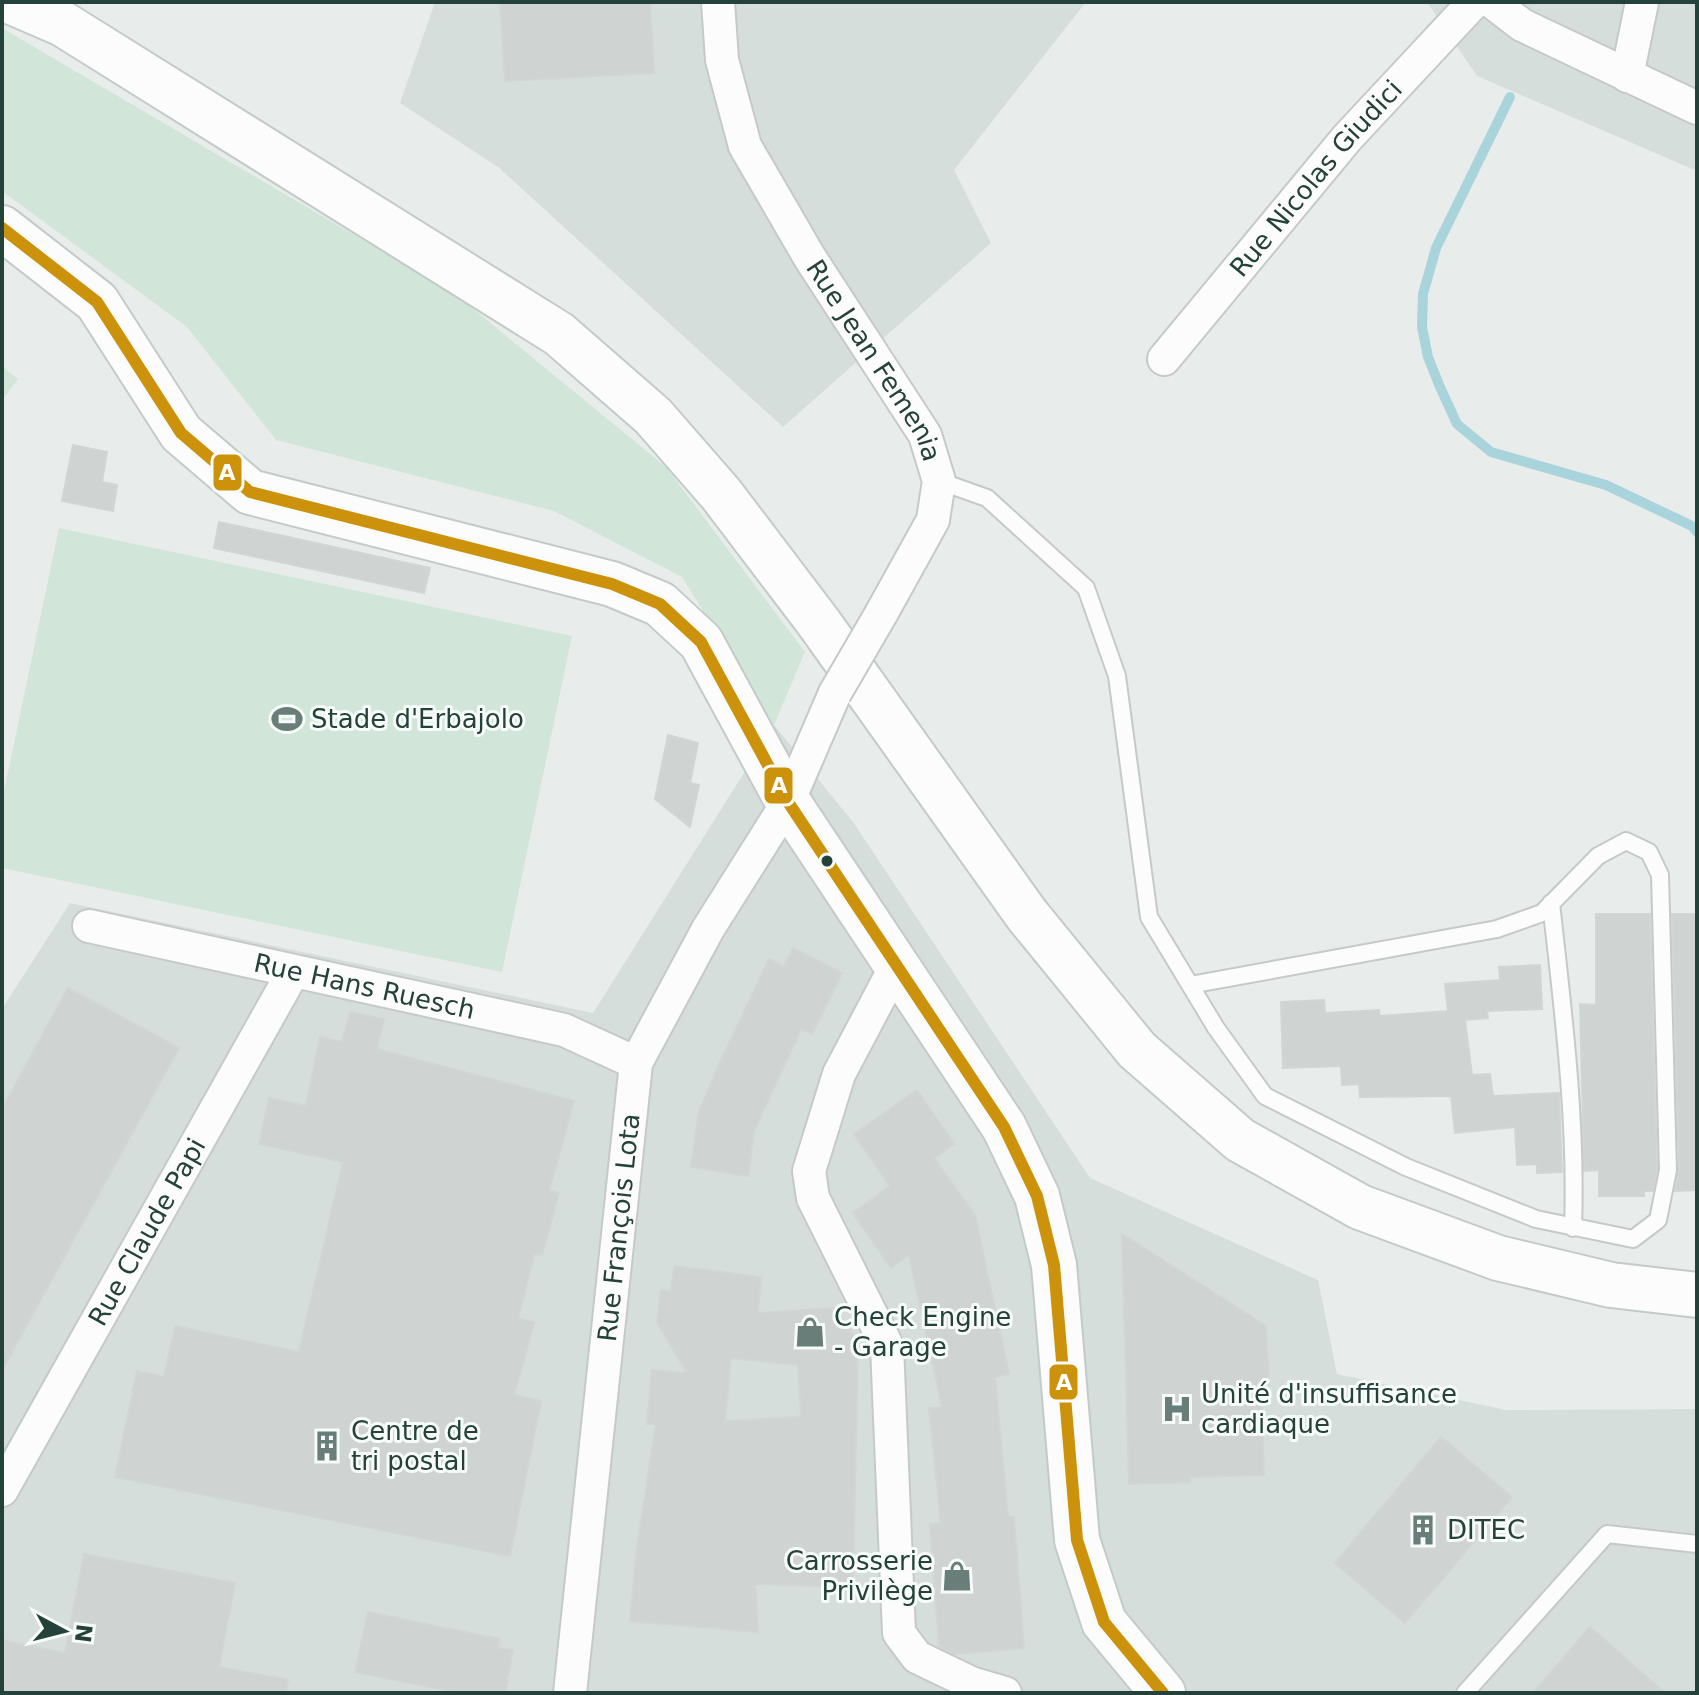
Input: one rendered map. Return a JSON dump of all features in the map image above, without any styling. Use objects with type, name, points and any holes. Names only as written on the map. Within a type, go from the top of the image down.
[{"type":"street","points":[[12,2],[51,13],[559,334],[653,416],[721,494],[819,623],[1027,915],[1137,1050],[1240,1140],[1360,1207],[1498,1258],[1611,1285],[1697,1295]]},
{"type":"street","name":"Rue Jean Femenia","points":[[718,2],[722,60],[745,146],[810,258],[925,435],[939,481],[933,520],[835,693],[788,802]]},
{"type":"street","name":"Rue Nicolas Giudici","points":[[1164,359],[1347,138],[1474,2]]},
{"type":"street","points":[[1492,2],[1522,25],[1697,108]]},
{"type":"street","points":[[1627,76],[1642,2]]},
{"type":"street","points":[[2,228],[97,302],[181,433],[250,492],[612,584],[660,604],[701,642],[788,802],[1004,1127],[1037,1196],[1054,1265],[1077,1540],[1104,1622],[1163,1693]]},
{"type":"street","name":"Rue François Lota","points":[[570,1693],[636,1063],[708,929],[788,802]]},
{"type":"street","name":"Rue Hans Ruesch","points":[[89,926],[564,1030],[636,1063]]},
{"type":"street","points":[[896,966],[839,1074],[809,1171],[813,1198],[887,1346],[899,1633],[917,1657],[971,1683],[1005,1693]]},
{"type":"street","name":"Rue Claude Papi","points":[[2,1490],[293,972]]},
{"type":"lane","points":[[939,481],[987,498],[1086,588],[1117,676],[1149,917],[1190,985],[1216,1028],[1265,1096],[1406,1167],[1536,1219],[1633,1239],[1658,1220],[1668,1170],[1660,875],[1649,852],[1626,841],[1598,856],[1542,913],[1497,929],[1190,985]]},
{"type":"lane","points":[[1551,903],[1568,1051],[1575,1182],[1573,1228]]},
{"type":"lane","points":[[1465,1693],[1607,1534],[1697,1544]]},
{"type":"shaded area","points":[[435,2],[1086,2],[954,170],[991,243],[783,427],[498,167],[400,103]]},
{"type":"shaded area","points":[[1427,2],[1697,2],[1697,171],[1477,76]]},
{"type":"shaded area","points":[[774,725],[853,822],[1090,1178],[1318,1280],[1337,1374],[1506,1410],[1697,1409],[1697,1693],[2,1693],[2,1009],[70,903],[593,1013]]},
{"type":"green space","points":[[2,28],[455,294],[666,467],[805,652],[774,725],[682,577],[554,511],[276,440],[187,327],[2,191]]},
{"type":"green space","points":[[2,366],[18,379],[2,400]]},
{"type":"green space","name":"Stade d'Erbajolo","points":[[59,528],[572,636],[502,972],[2,868],[2,801]]},
{"type":"building","points":[[500,2],[650,2],[654,73],[505,81]]},
{"type":"building","points":[[73,445],[107,452],[102,482],[117,485],[113,511],[62,501]]},
{"type":"building","points":[[219,522],[430,568],[424,593],[214,548]]},
{"type":"building","points":[[668,735],[698,743],[690,783],[699,785],[690,827],[655,799]]},
{"type":"building","points":[[1596,914],[1650,914],[1657,1169],[1653,1191],[1644,1191],[1644,1196],[1599,1196],[1599,1170],[1584,1171],[1580,1004],[1596,1005]]},
{"type":"building","points":[[1672,914],[1697,914],[1697,1190],[1675,1191],[1679,1170]]},
{"type":"building","points":[[793,948],[842,973],[812,1034],[801,1029],[754,1131],[748,1176],[691,1167],[699,1111],[723,1056],[769,959],[784,967]]},
{"type":"building","points":[[1540,965],[1542,1009],[1487,1011],[1488,1018],[1465,1020],[1472,1075],[1490,1074],[1493,1096],[1559,1093],[1562,1172],[1537,1173],[1537,1164],[1517,1165],[1515,1127],[1455,1133],[1451,1096],[1360,1097],[1359,1084],[1342,1085],[1341,1066],[1283,1068],[1281,1002],[1324,1000],[1325,1013],[1379,1010],[1380,1016],[1448,1011],[1445,984],[1500,980],[1499,967]]},
{"type":"building","points":[[68,988],[179,1048],[2,1370],[2,1109]]},
{"type":"building","points":[[350,1012],[384,1019],[377,1049],[574,1101],[549,1191],[559,1193],[542,1255],[534,1254],[518,1318],[534,1323],[514,1395],[541,1401],[510,1556],[115,1477],[137,1371],[164,1377],[175,1326],[299,1352],[343,1162],[259,1144],[269,1098],[306,1106],[320,1037],[342,1042]]},
{"type":"building","points":[[917,1090],[954,1144],[934,1158],[975,1215],[1009,1374],[995,1377],[1008,1517],[1014,1517],[1024,1648],[954,1654],[939,1646],[930,1524],[941,1523],[929,1408],[942,1407],[909,1255],[891,1268],[853,1213],[890,1186],[854,1134]]},
{"type":"building","points":[[1122,1234],[1266,1326],[1269,1386],[1261,1386],[1264,1475],[1190,1477],[1190,1482],[1129,1484]]},
{"type":"building","points":[[674,1266],[761,1277],[758,1313],[835,1308],[858,1342],[853,1587],[755,1584],[758,1632],[630,1621],[636,1554],[656,1424],[647,1424],[652,1370],[687,1373],[657,1322],[661,1290],[671,1291]],"holes":[[[731,1358],[798,1365],[801,1417],[725,1421]]]},
{"type":"building","name":"DITEC","points":[[1441,1437],[1512,1497],[1405,1623],[1335,1563]]},
{"type":"building","points":[[84,1554],[235,1583],[219,1667],[288,1680],[286,1693],[2,1693],[2,1640],[65,1653]]},
{"type":"building","points":[[368,1612],[499,1639],[498,1648],[513,1650],[505,1693],[460,1693],[355,1672]]},
{"type":"building","points":[[1590,1627],[1665,1693],[1533,1693]]},
{"type":"waterway","points":[[1510,97],[1436,248],[1423,294],[1422,327],[1428,357],[1440,387],[1457,424],[1491,452],[1606,485],[1692,526],[1697,532]]},
{"type":"transit line","name":"A","points":[[2,228],[97,302],[181,433],[250,492],[612,584],[660,604],[701,642],[788,802],[1004,1127],[1037,1196],[1054,1265],[1077,1540],[1104,1622],[1163,1693]]},
{"type":"place","name":"Stade d'Erbajolo","points":[[287,719]]},
{"type":"place","name":"Check Engine - Garage","points":[[810,1332]]},
{"type":"place","name":"Unité d'insuffisance cardiaque","points":[[1177,1409]]},
{"type":"place","name":"Centre de tri postal","points":[[327,1446]]},
{"type":"place","name":"DITEC","points":[[1423,1530]]},
{"type":"place","name":"Carrosserie Privilège","points":[[957,1576]]}]
